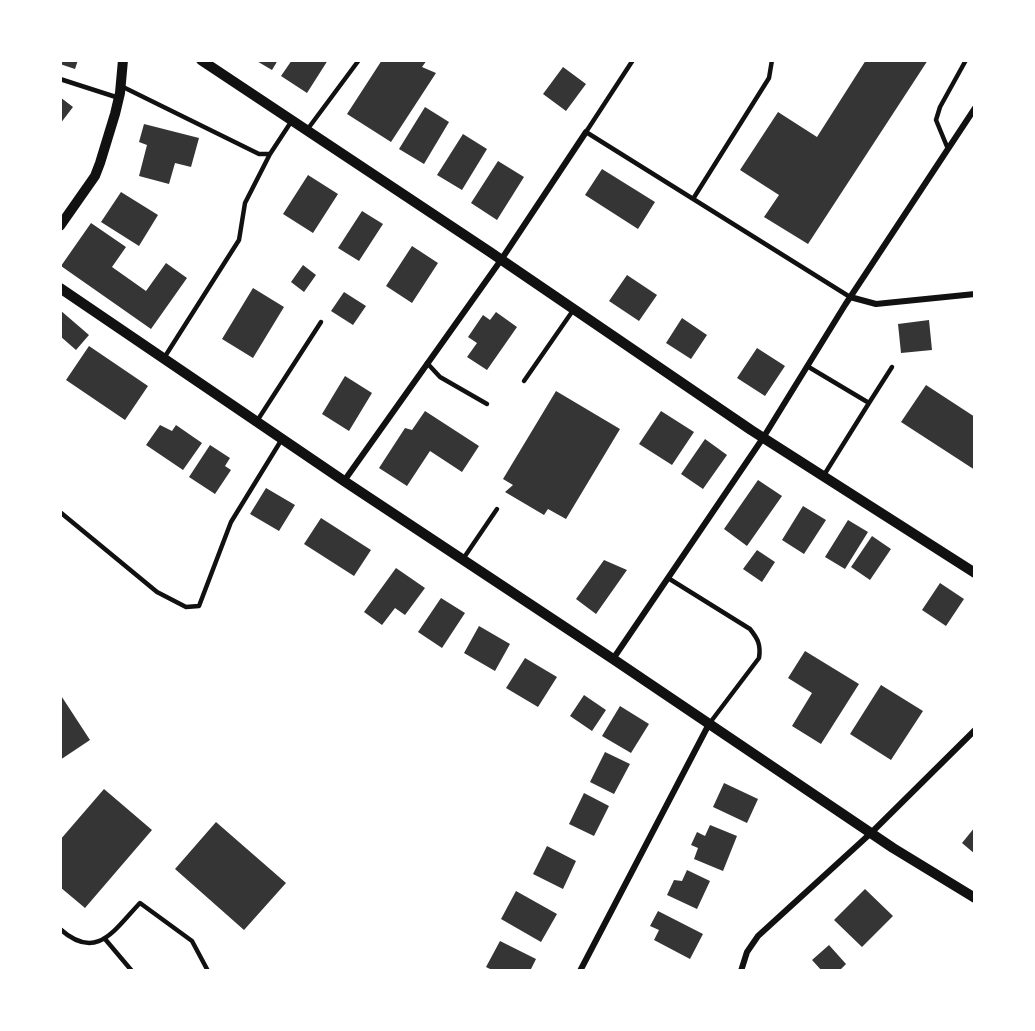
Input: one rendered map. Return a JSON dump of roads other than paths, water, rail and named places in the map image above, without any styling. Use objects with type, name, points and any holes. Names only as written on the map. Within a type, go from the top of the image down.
[{"type":"street","points":[[60,226],[95,176],[116,114],[123,60]]},
{"type":"street","points":[[201,60],[763,438],[975,573]]},
{"type":"street","points":[[613,659],[763,438],[850,297],[975,108]]},
{"type":"street","points":[[344,481],[501,260],[586,132]]},
{"type":"street","points":[[60,288],[708,724],[975,898]]},
{"type":"street","points":[[850,297],[876,304],[975,294]]},
{"type":"street","points":[[580,971],[708,724]]},
{"type":"street","points":[[741,971],[747,952],[758,936],[871,832],[975,730]]},
{"type":"lane","points":[[307,130],[359,60]]},
{"type":"lane","points":[[633,60],[586,132],[850,297]]},
{"type":"lane","points":[[693,199],[769,78],[772,60]]},
{"type":"lane","points":[[948,148],[936,120],[940,107],[966,60]]},
{"type":"lane","points":[[60,79],[119,98]]},
{"type":"lane","points":[[121,86],[259,154],[270,154]]},
{"type":"lane","points":[[164,358],[239,240],[245,202],[270,154],[293,121]]},
{"type":"lane","points":[[524,381],[574,309]]},
{"type":"lane","points":[[256,421],[321,322]]},
{"type":"lane","points":[[427,363],[440,377],[487,404]]},
{"type":"lane","points":[[807,366],[869,403]]},
{"type":"lane","points":[[823,476],[892,367]]},
{"type":"lane","points":[[60,512],[157,592],[186,607],[199,606],[231,522],[282,439]]},
{"type":"lane","points":[[463,559],[497,509]]},
{"type":"lane","points":[[668,578],[750,629],[757,638],[760,648],[759,658],[708,724]]},
{"type":"lane","points":[[60,929],[72,939],[89,944],[105,939],[140,903],[192,940],[208,971]]},
{"type":"lane","points":[[105,939],[132,971]]}]
